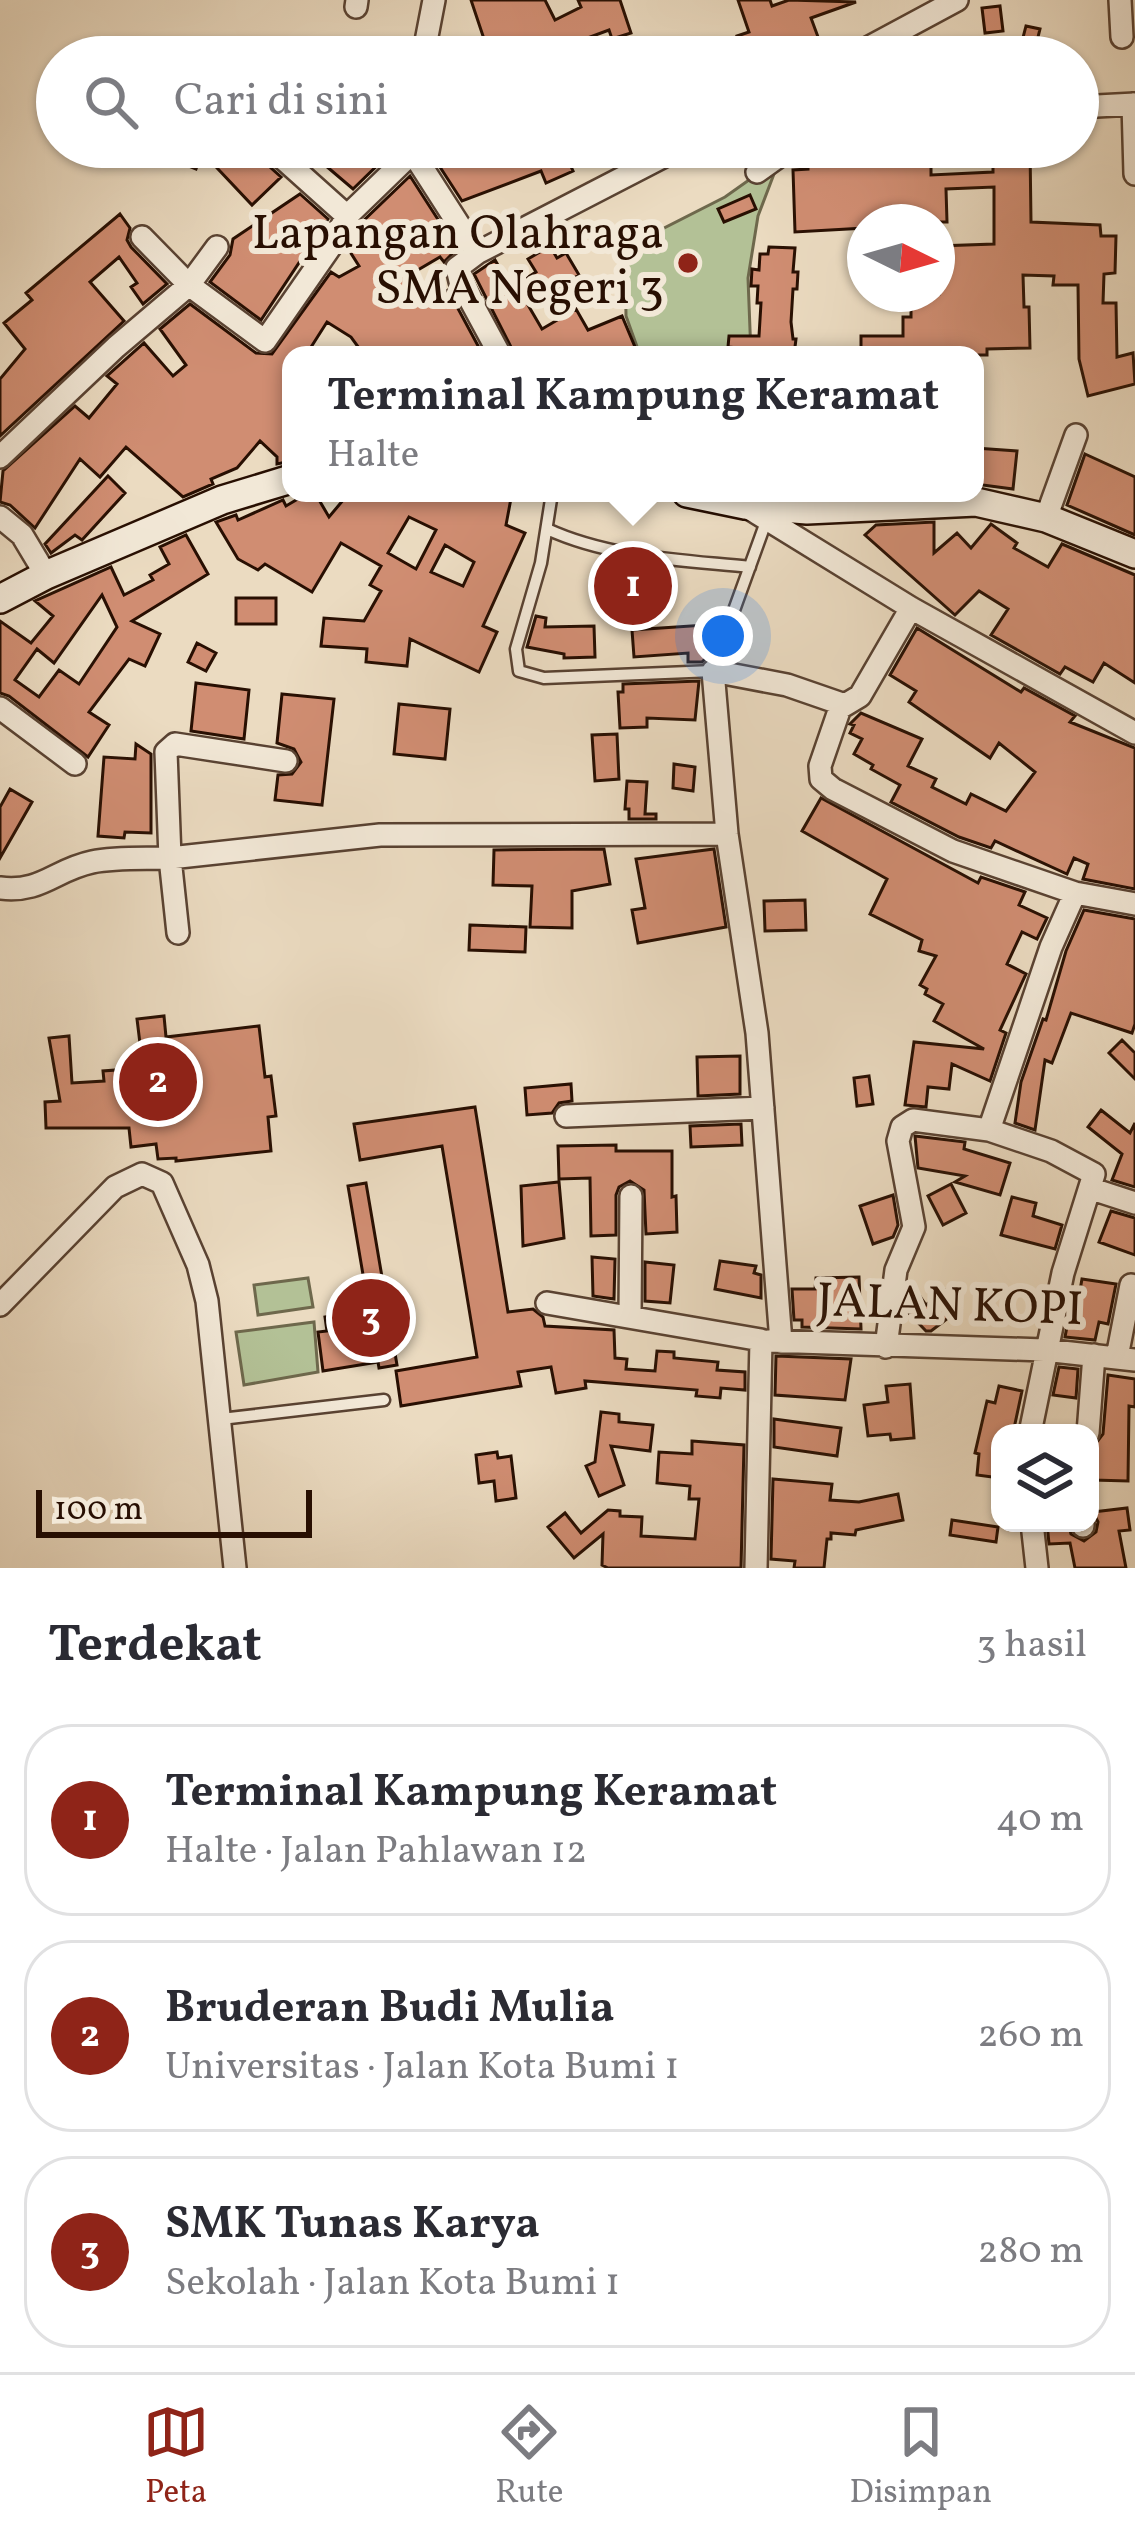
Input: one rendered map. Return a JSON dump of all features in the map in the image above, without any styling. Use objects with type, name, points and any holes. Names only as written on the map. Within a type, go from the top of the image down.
[{"type":"main road","points":[[0,599],[46,574],[222,500],[282,481]]},
{"type":"main road","points":[[720,502],[756,512],[976,502],[1046,518],[1135,554]]},
{"type":"street","points":[[427,36],[434,0]]},
{"type":"street","points":[[890,36],[957,0]]},
{"type":"street","points":[[1120,0],[1122,38]]},
{"type":"street","points":[[1099,106],[1134,104],[1135,174]]},
{"type":"street","points":[[293,168],[346,216]]},
{"type":"street","points":[[142,237],[189,285],[266,340],[331,246],[346,216],[393,168]]},
{"type":"street","points":[[422,168],[477,253]]},
{"type":"street","points":[[495,346],[456,272],[477,253],[641,168]]},
{"type":"street","points":[[758,172],[763,168]]},
{"type":"street","points":[[0,457],[189,285],[217,247]]},
{"type":"street","points":[[1046,518],[1076,434]]},
{"type":"street","points":[[756,512],[911,608],[1135,733]]},
{"type":"street","points":[[0,517],[22,535],[46,574]]},
{"type":"street","points":[[911,608],[863,692],[842,704],[820,766],[826,785],[953,851],[1075,893],[1135,904]]},
{"type":"street","points":[[756,1568],[771,1341],[763,1108],[749,964],[727,834],[713,671],[772,681],[842,704]]},
{"type":"street","points":[[0,708],[75,764]]},
{"type":"street","points":[[178,933],[170,858],[169,746],[286,761]]},
{"type":"street","points":[[0,888],[24,891],[87,863],[380,835],[727,834]]},
{"type":"street","points":[[989,1130],[1032,999],[1075,893]]},
{"type":"street","points":[[566,1115],[763,1108]]},
{"type":"street","points":[[886,1347],[896,1270],[914,1227],[898,1141],[902,1127],[914,1120],[989,1130],[1090,1168],[1092,1189],[1063,1273],[1032,1424]]},
{"type":"street","points":[[0,1305],[130,1176],[152,1176],[169,1192],[203,1280],[235,1568]]},
{"type":"street","points":[[1092,1189],[1135,1203]]},
{"type":"street","points":[[630,1316],[631,1196]]},
{"type":"street","points":[[1091,1424],[1116,1357],[1130,1285]]},
{"type":"street","name":"JALAN KOPI","points":[[547,1303],[771,1341],[1044,1350],[1116,1357]]},
{"type":"street","points":[[1033,1532],[1037,1568]]},
{"type":"lane","points":[[551,502],[516,649],[519,671],[544,678],[713,671]]},
{"type":"lane","points":[[734,614],[750,567],[756,512]]},
{"type":"lane","points":[[547,529],[653,558],[750,567]]},
{"type":"lane","points":[[221,1418],[384,1400]]},
{"type":"green space","name":"Lapangan Olahraga SMA Negeri 3","points":[[766,168],[776,168],[758,216],[748,278],[751,346],[637,346],[626,316],[625,248],[725,197]]},
{"type":"green space","points":[[308,1278],[313,1307],[258,1315],[254,1285]]},
{"type":"green space","points":[[314,1322],[318,1372],[244,1385],[236,1332]]},
{"type":"building","points":[[471,0],[545,0],[555,20],[581,7],[578,0],[620,0],[631,33],[611,36],[609,30],[593,36],[483,36]]},
{"type":"building","points":[[738,0],[770,0],[772,6],[789,0],[856,2],[811,18],[818,36],[737,36],[749,32]]},
{"type":"building","points":[[1000,6],[1003,31],[985,33],[982,8]]},
{"type":"building","points":[[1026,26],[1040,29],[1038,36],[1023,36]]},
{"type":"building","points":[[217,168],[271,168],[281,177],[252,205]]},
{"type":"building","points":[[328,168],[375,168],[353,189]]},
{"type":"building","points":[[441,168],[573,171],[546,183],[541,171],[462,201]]},
{"type":"building","points":[[931,168],[931,175],[1030,168],[1031,222],[1100,225],[1101,236],[1116,236],[1115,273],[1104,274],[1103,303],[1116,303],[1117,357],[1133,353],[1135,384],[1088,396],[1079,359],[1078,285],[1053,285],[1054,276],[1023,275],[1030,348],[987,349],[984,355],[984,346],[861,346],[861,336],[903,336],[903,317],[911,317],[911,312],[955,312],[955,245],[994,244],[994,187],[946,189],[946,204],[847,204],[847,229],[795,232],[793,170]]},
{"type":"building","points":[[410,176],[457,249],[444,262],[440,257],[406,277],[423,303],[448,290],[478,346],[358,346],[327,322],[312,346],[282,346],[282,463],[277,464],[277,457],[260,441],[237,468],[183,497],[126,447],[100,477],[80,459],[35,528],[0,502],[3,471],[75,406],[89,418],[117,384],[107,376],[144,343],[173,376],[186,365],[160,329],[190,304],[256,353],[272,354],[331,272],[339,277],[359,266],[347,247],[359,225]]},
{"type":"building","points":[[300,194],[328,219],[261,320],[210,282],[230,255],[233,239]]},
{"type":"building","points":[[750,195],[756,209],[724,222],[718,209]]},
{"type":"building","points":[[120,214],[130,228],[127,240],[131,247],[167,284],[143,304],[131,287],[137,283],[119,257],[90,282],[124,321],[0,436],[0,379],[25,349],[4,323],[32,300],[26,293]]},
{"type":"building","points":[[550,246],[557,258],[566,253],[579,275],[528,305],[542,329],[576,309],[588,330],[622,316],[635,346],[510,346],[474,274],[495,260],[511,288],[536,272],[528,259]]},
{"type":"building","points":[[769,247],[795,248],[793,272],[798,272],[791,322],[795,346],[728,346],[729,336],[759,336],[761,303],[757,303],[758,286],[751,286],[752,269],[759,270],[760,254],[768,254]]},
{"type":"building","points":[[984,449],[1017,451],[1013,489],[984,485]]},
{"type":"building","points":[[1085,454],[1135,477],[1135,535],[1067,505]]},
{"type":"building","points":[[108,476],[125,493],[82,540],[75,535],[51,553],[45,544]]},
{"type":"building","points":[[284,502],[286,506],[320,502],[329,517],[342,502],[510,502],[506,525],[525,533],[483,626],[497,632],[479,672],[410,639],[407,666],[366,662],[367,649],[321,646],[324,618],[364,621],[381,591],[370,585],[381,566],[341,543],[312,592],[265,564],[258,570],[238,559],[216,522],[236,515],[238,520]],"holes":[[[409,517],[436,530],[416,569],[388,553]],[[445,545],[474,562],[463,586],[431,572]]]},
{"type":"building","points":[[934,522],[934,553],[957,533],[971,548],[991,524],[1017,543],[1014,548],[1048,567],[1062,544],[1135,575],[1135,683],[1104,663],[1093,682],[1065,667],[1060,674],[991,635],[1008,609],[979,591],[955,615],[865,535],[876,525]]},
{"type":"building","points":[[186,535],[208,574],[132,621],[160,634],[145,666],[129,659],[89,712],[109,725],[88,757],[0,693],[0,621],[31,643],[53,616],[35,601],[111,567],[124,595],[153,580],[150,575],[169,564],[160,547]],"holes":[[[102,595],[117,627],[79,684],[59,670],[39,697],[15,680],[37,649],[54,663]]]},
{"type":"building","points":[[236,598],[276,598],[276,624],[236,624]]},
{"type":"building","points":[[536,616],[546,618],[545,627],[594,626],[595,657],[564,658],[564,654],[527,647]]},
{"type":"building","points":[[705,625],[707,657],[702,662],[688,662],[688,653],[634,657],[632,630]]},
{"type":"building","points":[[917,628],[1021,692],[1024,688],[1075,716],[1070,722],[1135,748],[1135,889],[1083,879],[1088,864],[1074,858],[1067,874],[995,841],[991,848],[959,837],[891,802],[900,785],[854,754],[862,739],[850,733],[854,725],[850,724],[861,713],[922,739],[908,766],[936,779],[932,787],[966,804],[971,794],[1006,811],[1035,772],[999,743],[990,758],[909,702],[916,691],[890,675]]},
{"type":"building","points":[[197,643],[216,653],[206,671],[188,662]]},
{"type":"building","points":[[699,681],[695,720],[647,718],[647,727],[620,728],[618,692],[623,692],[623,684]]},
{"type":"building","points":[[196,683],[249,690],[244,739],[191,731]]},
{"type":"building","points":[[282,694],[334,699],[322,805],[275,800],[278,775],[292,774],[301,762],[294,749],[277,743]]},
{"type":"building","points":[[399,704],[450,709],[445,759],[394,754]]},
{"type":"building","points":[[617,734],[619,779],[595,781],[592,735]]},
{"type":"building","points":[[136,744],[151,754],[151,833],[98,836],[104,757],[135,759]]},
{"type":"building","points":[[674,764],[695,767],[693,791],[673,788]]},
{"type":"building","points":[[627,781],[647,782],[645,814],[656,814],[656,819],[629,819]]},
{"type":"building","points":[[10,789],[32,802],[0,858],[0,807]]},
{"type":"building","points":[[821,798],[978,883],[981,877],[1025,892],[1019,905],[1047,918],[1037,939],[1022,932],[1007,964],[1026,974],[1000,1030],[1006,1033],[990,1081],[952,1064],[949,1089],[928,1087],[926,1107],[905,1105],[914,1042],[984,1049],[934,1021],[943,1004],[925,994],[927,989],[920,985],[936,956],[919,951],[922,940],[870,914],[887,879],[802,831]]},
{"type":"building","points":[[604,849],[610,884],[572,891],[572,928],[530,927],[532,886],[493,885],[494,850]]},
{"type":"building","points":[[714,849],[726,927],[638,943],[632,910],[645,908],[636,859]]},
{"type":"building","points":[[805,900],[806,930],[765,931],[764,901]]},
{"type":"building","points":[[1084,910],[1135,919],[1135,1024],[1132,1033],[1071,1013],[1052,1063],[1045,1060],[1035,1130],[1015,1123],[1021,1082]]},
{"type":"building","points":[[470,925],[526,927],[525,952],[469,950]]},
{"type":"building","points":[[164,1016],[166,1037],[259,1026],[276,1116],[268,1117],[271,1151],[176,1161],[158,1159],[156,1144],[131,1147],[129,1128],[46,1128],[45,1102],[60,1101],[49,1038],[69,1036],[72,1083],[104,1081],[103,1071],[143,1068],[137,1019]]},
{"type":"building","points":[[1122,1040],[1135,1053],[1135,1079],[1109,1053]]},
{"type":"building","points":[[740,1056],[740,1094],[698,1096],[697,1057]]},
{"type":"building","points":[[869,1076],[873,1104],[857,1106],[854,1078]]},
{"type":"building","points":[[571,1084],[572,1101],[559,1103],[552,1113],[527,1115],[525,1088]]},
{"type":"building","points":[[475,1107],[508,1312],[533,1309],[545,1326],[614,1330],[615,1358],[627,1359],[626,1369],[655,1371],[657,1351],[674,1352],[674,1358],[718,1362],[717,1370],[745,1372],[745,1390],[721,1388],[720,1398],[696,1396],[697,1390],[585,1381],[586,1388],[556,1393],[551,1367],[518,1372],[521,1386],[401,1406],[396,1371],[477,1357],[442,1146],[360,1160],[354,1124]]},
{"type":"building","points":[[1101,1110],[1130,1133],[1135,1123],[1135,1187],[1112,1180],[1122,1154],[1088,1127]]},
{"type":"building","points":[[741,1124],[742,1145],[691,1147],[690,1126]]},
{"type":"building","points":[[915,1136],[965,1142],[964,1149],[1010,1163],[1000,1195],[955,1182],[965,1176],[918,1168]]},
{"type":"building","points":[[616,1145],[616,1151],[672,1151],[677,1232],[646,1234],[644,1190],[630,1181],[616,1195],[616,1235],[591,1236],[590,1178],[559,1179],[558,1146]]},
{"type":"building","points":[[559,1182],[564,1238],[523,1246],[521,1186]]},
{"type":"building","points":[[366,1183],[397,1365],[379,1368],[378,1362],[323,1371],[318,1332],[327,1331],[325,1317],[369,1310],[348,1186]]},
{"type":"building","points":[[951,1184],[966,1213],[943,1225],[928,1196]]},
{"type":"building","points":[[893,1195],[898,1225],[893,1237],[873,1244],[860,1206]]},
{"type":"building","points":[[1012,1197],[1036,1203],[1033,1216],[1062,1225],[1055,1249],[1001,1235]]},
{"type":"building","points":[[1111,1211],[1135,1218],[1135,1255],[1099,1242]]},
{"type":"building","points":[[592,1257],[615,1259],[614,1299],[593,1296]]},
{"type":"building","points":[[720,1261],[756,1266],[761,1298],[715,1289]]},
{"type":"building","points":[[645,1262],[674,1265],[670,1303],[645,1301]]},
{"type":"building","points":[[859,1277],[861,1329],[802,1327],[802,1320],[794,1320],[792,1289],[815,1289],[816,1278]]},
{"type":"building","points":[[1082,1279],[1116,1284],[1108,1324],[1099,1322],[1095,1340],[1065,1337]]},
{"type":"building","points":[[913,1286],[926,1305],[945,1290],[960,1309],[926,1331],[906,1310]]},
{"type":"building","points":[[776,1356],[851,1359],[845,1400],[775,1395]]},
{"type":"building","points":[[1059,1367],[1078,1369],[1076,1398],[1053,1395]]},
{"type":"building","points":[[1108,1375],[1135,1379],[1135,1407],[1129,1406],[1128,1481],[1099,1480]]},
{"type":"building","points":[[910,1384],[914,1438],[868,1436],[864,1405],[888,1402],[886,1386]]},
{"type":"building","points":[[999,1386],[1022,1391],[1015,1424],[991,1424],[991,1477],[977,1475],[979,1454],[975,1453],[987,1401],[995,1403]]},
{"type":"building","points":[[601,1412],[619,1414],[619,1422],[653,1425],[650,1451],[611,1446],[624,1485],[599,1496],[586,1466],[595,1462]]},
{"type":"building","points":[[774,1419],[841,1428],[837,1456],[774,1447]]},
{"type":"building","points":[[692,1441],[744,1445],[741,1568],[608,1568],[602,1565],[603,1534],[574,1558],[548,1527],[565,1513],[581,1533],[608,1510],[642,1517],[641,1536],[695,1539],[699,1499],[689,1499],[690,1486],[657,1483],[659,1452],[692,1454]]},
{"type":"building","points":[[497,1452],[498,1458],[511,1456],[516,1498],[496,1501],[494,1481],[479,1483],[476,1455]]},
{"type":"building","points":[[773,1479],[832,1484],[830,1500],[859,1502],[898,1494],[903,1520],[856,1530],[855,1535],[831,1533],[824,1568],[794,1568],[795,1561],[771,1559]]},
{"type":"building","points":[[1127,1508],[1130,1530],[1119,1531],[1126,1568],[1075,1568],[1070,1543],[1049,1544],[1048,1532],[1070,1532],[1084,1541],[1099,1532],[1099,1511]]},
{"type":"building","points":[[952,1520],[991,1526],[991,1532],[997,1532],[996,1542],[950,1535]]},
{"type":"place","name":"Lapangan Olahraga SMA Negeri 3","points":[[688,263]]},
{"type":"place","name":"Terminal Kampung Keramat","points":[[633,586]]},
{"type":"place","name":"Bruderan Budi Mulia","points":[[158,1082]]},
{"type":"place","name":"SMK Tunas Karya","points":[[371,1318]]}]
